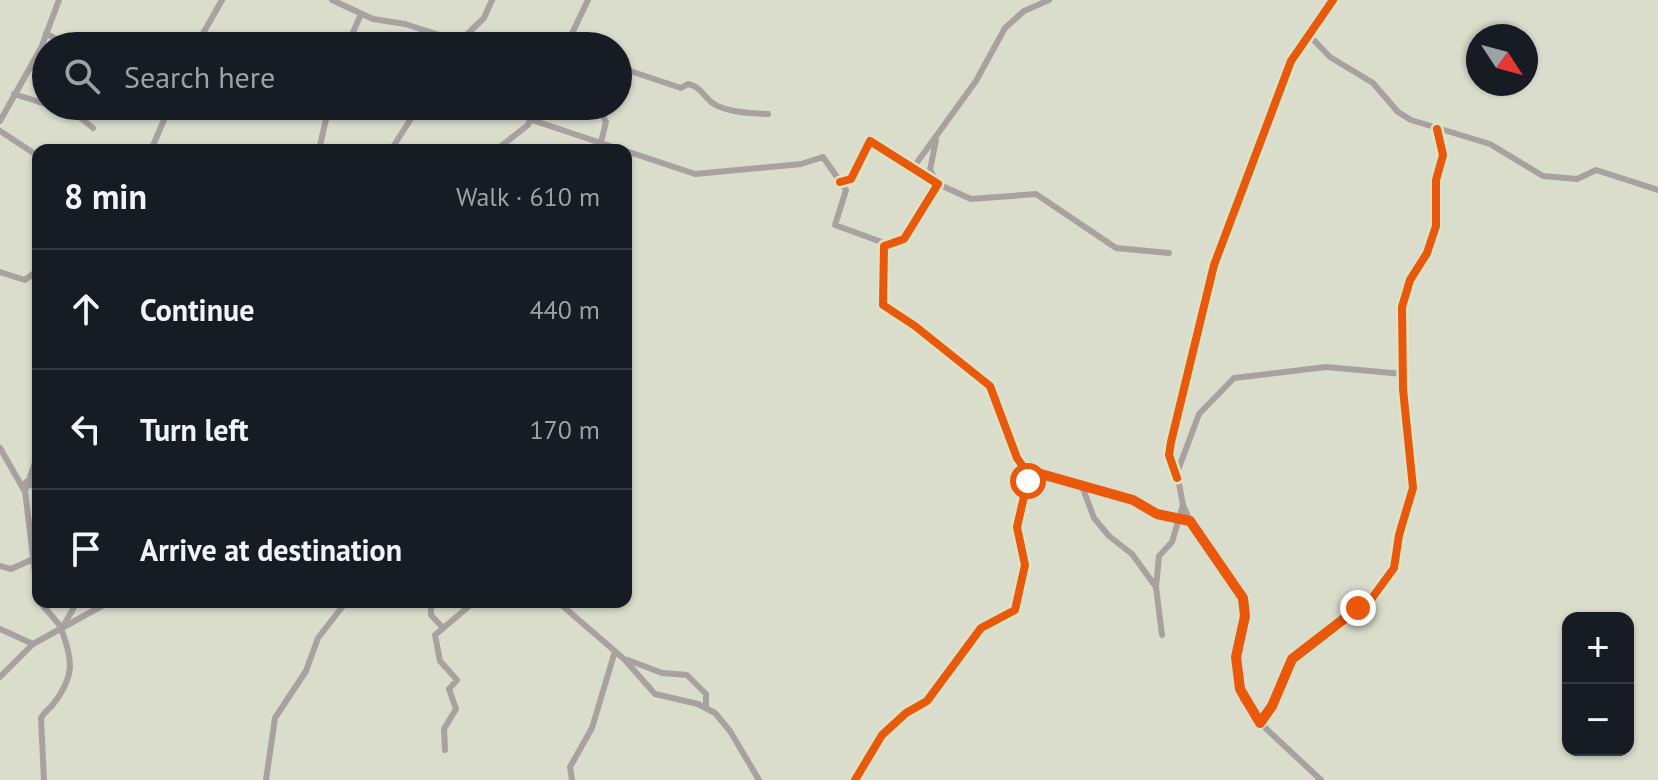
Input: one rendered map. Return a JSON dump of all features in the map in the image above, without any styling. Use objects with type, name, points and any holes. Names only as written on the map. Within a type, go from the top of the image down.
[{"type":"street","points":[[46,32],[59,0]]},
{"type":"street","points":[[204,32],[222,0]]},
{"type":"street","points":[[332,0],[361,14],[418,32]]},
{"type":"street","points":[[469,32],[484,18],[492,0]]},
{"type":"street","points":[[573,32],[588,0]]},
{"type":"street","points":[[913,168],[976,81],[1005,28],[1024,11],[1049,0]]},
{"type":"street","points":[[1321,780],[1260,723],[1240,689],[1236,657],[1245,616],[1243,598],[1190,521],[1169,455],[1214,265],[1291,61],[1333,0]]},
{"type":"street","points":[[353,32],[361,14]]},
{"type":"street","points":[[1309,35],[1330,57],[1373,83],[1398,112],[1437,129],[1490,144],[1543,176],[1577,179],[1596,170],[1658,190]]},
{"type":"street","points":[[0,121],[32,60]]},
{"type":"street","points":[[632,72],[681,88],[688,84],[695,85],[713,103],[728,109],[768,114]]},
{"type":"street","points":[[14,94],[32,100]]},
{"type":"street","points":[[83,120],[93,128]]},
{"type":"street","points":[[154,144],[164,120]]},
{"type":"street","points":[[320,144],[324,120]]},
{"type":"street","points":[[395,144],[410,120]]},
{"type":"street","points":[[503,144],[532,120],[606,144]]},
{"type":"street","points":[[601,142],[605,120]]},
{"type":"street","points":[[1260,723],[1272,706],[1292,659],[1372,598],[1394,568],[1399,535],[1413,488],[1403,374],[1404,294],[1427,253],[1436,226],[1436,180],[1443,155],[1437,129]]},
{"type":"street","points":[[0,131],[32,152]]},
{"type":"street","points":[[937,137],[930,170],[937,183]]},
{"type":"street","points":[[840,182],[851,179],[870,141],[937,183],[971,199],[1036,194],[1091,228],[1112,247],[1169,253]]},
{"type":"street","points":[[632,154],[695,174],[801,164],[821,156],[845,192],[835,225],[887,245],[904,239],[937,183]]},
{"type":"street","points":[[887,245],[883,305],[915,326],[990,386],[1017,458],[1027,470],[1133,500],[1157,514],[1190,521]]},
{"type":"street","points":[[0,272],[25,280],[32,275]]},
{"type":"street","points":[[1177,478],[1199,414],[1234,378],[1326,367],[1403,374]]},
{"type":"street","points":[[0,448],[25,491]]},
{"type":"street","points":[[32,468],[25,491],[32,565]]},
{"type":"street","points":[[855,780],[882,735],[906,713],[927,701],[981,628],[1015,610],[1025,565],[1017,527],[1028,481],[1027,470]]},
{"type":"street","points":[[26,482],[32,486]]},
{"type":"street","points":[[1082,486],[1094,518],[1132,554],[1156,587]]},
{"type":"street","points":[[1162,635],[1156,587],[1159,556],[1172,542],[1183,505]]},
{"type":"street","points":[[0,566],[11,569],[31,560]]},
{"type":"street","points":[[44,780],[41,718],[57,700],[71,668],[71,656],[62,627],[46,608]]},
{"type":"street","points":[[62,627],[73,608]]},
{"type":"street","points":[[0,677],[33,644],[98,608]]},
{"type":"street","points":[[266,780],[275,718],[306,671],[318,638],[341,608]]},
{"type":"street","points":[[431,608],[431,615],[443,628]]},
{"type":"street","points":[[445,750],[444,729],[456,709],[449,689],[457,680],[440,661],[435,635],[467,608]]},
{"type":"street","points":[[565,608],[624,659],[655,694],[706,707],[730,731],[759,780]]},
{"type":"street","points":[[0,629],[33,644]]},
{"type":"street","points":[[572,780],[570,767],[592,728],[615,651]]},
{"type":"street","points":[[624,659],[662,673],[687,675],[706,694],[706,707]]},
{"type":"cycle path","points":[[1177,478],[1169,455],[1171,442],[1214,265],[1291,61],[1333,0]]},
{"type":"cycle path","points":[[1260,723],[1272,706],[1292,659],[1372,598],[1394,568],[1399,535],[1413,488],[1403,389],[1402,307],[1410,280],[1427,253],[1436,226],[1436,180],[1443,155],[1437,129]]},
{"type":"cycle path","points":[[840,182],[851,179],[870,141],[938,184],[904,239],[884,246],[883,305],[915,326],[990,386],[1017,458],[1029,475],[1017,527],[1025,565],[1015,610],[981,628],[927,701],[906,713],[882,735],[855,780]]},
{"type":"route","points":[[1028,481],[1027,470],[1133,500],[1157,514],[1190,521],[1243,598],[1245,616],[1236,642],[1240,689],[1248,708],[1260,723],[1278,695],[1292,659],[1358,608]]}]
